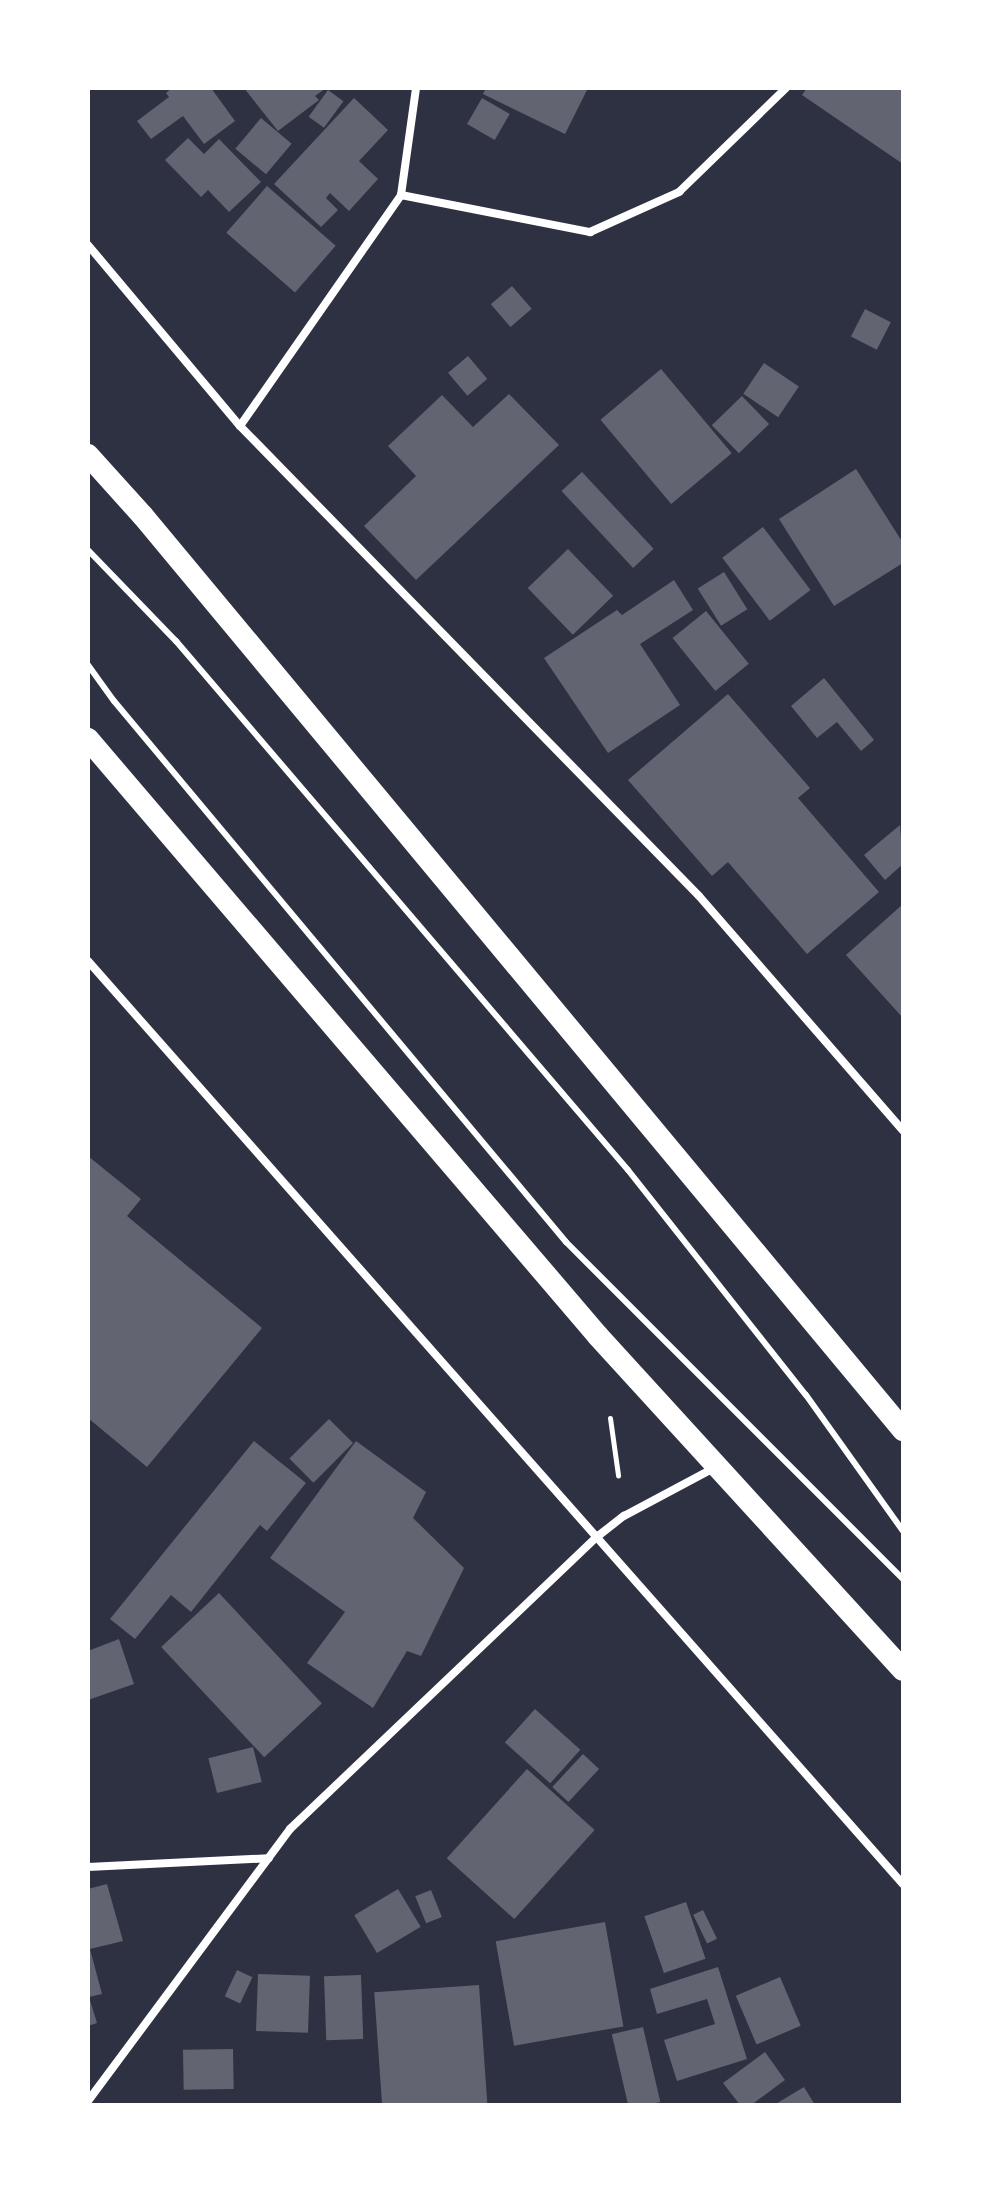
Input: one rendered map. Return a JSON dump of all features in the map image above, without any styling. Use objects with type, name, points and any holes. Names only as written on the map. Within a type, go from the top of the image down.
[{"type":"highway","points":[[88,455],[143,516],[903,1430]]},
{"type":"highway","points":[[88,739],[598,1336],[903,1670]]},
{"type":"street","points":[[240,426],[401,195],[416,88]]},
{"type":"street","points":[[401,195],[590,232],[679,192],[786,88]]},
{"type":"street","points":[[88,245],[240,426],[699,896],[903,1131]]},
{"type":"street","points":[[88,961],[903,1884]]},
{"type":"street","points":[[88,2101],[290,1829],[598,1536],[624,1516],[715,1467]]},
{"type":"street","points":[[88,1867],[269,1858]]},
{"type":"lane","points":[[88,550],[176,641],[628,1170],[806,1395],[903,1531]]},
{"type":"lane","points":[[88,665],[114,701],[566,1242],[903,1579]]},
{"type":"building","points":[[172,88],[211,88],[235,121],[204,144],[183,116],[151,139],[137,121],[169,97],[166,93]]},
{"type":"building","points":[[244,88],[326,88],[315,96],[319,100],[278,131]]},
{"type":"building","points":[[486,88],[588,88],[565,134],[483,94]]},
{"type":"building","points":[[807,88],[903,88],[903,164],[802,95]]},
{"type":"building","points":[[328,90],[343,101],[324,128],[309,117]]},
{"type":"building","points":[[354,98],[388,130],[359,161],[378,179],[349,211],[330,193],[326,198],[338,210],[321,227],[274,184]]},
{"type":"building","points":[[482,98],[510,114],[495,140],[467,124]]},
{"type":"building","points":[[261,118],[292,144],[266,174],[235,149]]},
{"type":"building","points":[[188,138],[204,154],[219,139],[261,182],[229,212],[208,190],[201,197],[165,160]]},
{"type":"building","points":[[267,186],[336,246],[295,292],[226,233]]},
{"type":"building","points":[[512,286],[532,309],[511,327],[491,304]]},
{"type":"building","points":[[865,309],[891,322],[877,350],[851,337]]},
{"type":"building","points":[[468,356],[487,379],[467,396],[448,373]]},
{"type":"building","points":[[764,363],[799,386],[778,417],[743,394]]},
{"type":"building","points":[[661,369],[732,453],[671,504],[600,420]]},
{"type":"building","points":[[509,394],[559,445],[416,580],[364,526],[416,476],[388,446],[442,395],[473,427]]},
{"type":"building","points":[[742,396],[769,424],[739,453],[712,425]]},
{"type":"building","points":[[856,469],[903,543],[903,563],[834,606],[779,519]]},
{"type":"building","points":[[582,472],[654,549],[633,568],[562,491]]},
{"type":"building","points":[[763,527],[811,590],[770,621],[722,558]]},
{"type":"building","points":[[568,549],[613,596],[573,635],[528,588]]},
{"type":"building","points":[[724,572],[747,609],[721,626],[698,588]]},
{"type":"building","points":[[674,580],[693,610],[640,644],[680,705],[608,753],[544,658],[617,610],[622,615]]},
{"type":"building","points":[[706,611],[749,664],[715,691],[673,638]]},
{"type":"building","points":[[824,678],[874,740],[861,751],[837,722],[817,738],[791,706]]},
{"type":"building","points":[[728,694],[810,788],[798,798],[879,892],[807,954],[728,862],[712,876],[628,780]]},
{"type":"building","points":[[900,825],[903,864],[885,880],[864,855]]},
{"type":"building","points":[[903,904],[903,1018],[846,955]]},
{"type":"building","points":[[88,1156],[141,1199],[127,1216],[262,1328],[147,1467],[88,1418]]},
{"type":"building","points":[[329,1419],[353,1443],[313,1483],[289,1459]]},
{"type":"building","points":[[254,1441],[306,1483],[267,1531],[260,1525],[191,1612],[171,1595],[135,1639],[110,1619]]},
{"type":"building","points":[[356,1441],[426,1492],[413,1518],[464,1568],[421,1656],[407,1651],[373,1708],[307,1663],[345,1612],[270,1558]]},
{"type":"building","points":[[219,1593],[322,1703],[264,1757],[161,1647]]},
{"type":"building","points":[[119,1639],[134,1684],[88,1700],[88,1651]]},
{"type":"building","points":[[535,1709],[580,1750],[550,1783],[505,1742]]},
{"type":"building","points":[[253,1747],[262,1782],[217,1793],[208,1758]]},
{"type":"building","points":[[583,1754],[599,1769],[568,1802],[552,1787]]},
{"type":"building","points":[[527,1769],[595,1830],[514,1919],[447,1858]]},
{"type":"building","points":[[107,1884],[123,1941],[90,1949],[102,1994],[89,1997],[97,2023],[88,2026],[88,1889]]},
{"type":"building","points":[[398,1889],[421,1927],[377,1953],[354,1915]]},
{"type":"building","points":[[431,1890],[442,1917],[426,1923],[415,1896]]},
{"type":"building","points":[[686,1902],[706,1959],[664,1973],[644,1916]]},
{"type":"building","points":[[703,1910],[717,1939],[707,1944],[693,1915]]},
{"type":"building","points":[[605,1922],[623,2026],[514,2046],[496,1941]]},
{"type":"building","points":[[718,1967],[747,2059],[677,2081],[664,2040],[715,2024],[707,1999],[657,2014],[650,1989]]},
{"type":"building","points":[[237,1970],[252,1977],[240,2003],[225,1996]]},
{"type":"building","points":[[258,1974],[310,1976],[308,2033],[256,2031]]},
{"type":"building","points":[[361,1975],[363,2039],[326,2040],[324,1976]]},
{"type":"building","points":[[780,1977],[801,2026],[757,2045],[736,1996]]},
{"type":"building","points":[[479,1985],[487,2104],[382,2105],[374,1992]]},
{"type":"building","points":[[643,2027],[660,2102],[628,2105],[612,2034]]},
{"type":"building","points":[[233,2049],[234,2089],[184,2090],[183,2050]]},
{"type":"building","points":[[765,2052],[785,2080],[751,2105],[740,2105],[723,2083]]},
{"type":"building","points":[[804,2087],[815,2105],[774,2105]]}]
